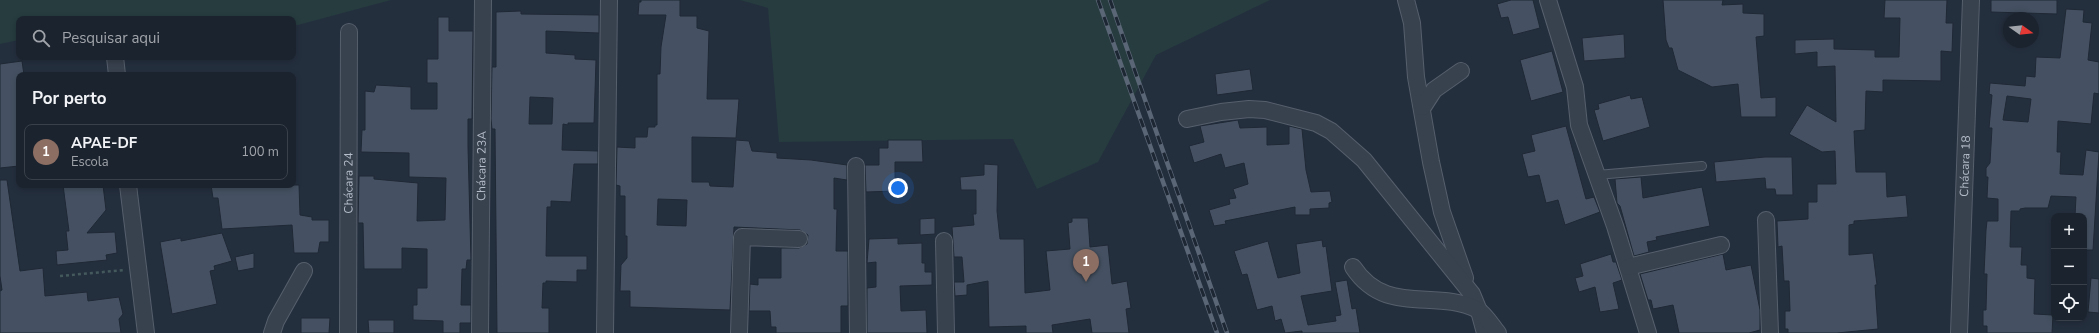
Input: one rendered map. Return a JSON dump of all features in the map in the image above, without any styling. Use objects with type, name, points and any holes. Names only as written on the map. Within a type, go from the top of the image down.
[{"type":"street","name":"Chácara 23A","points":[[480,333],[482,0]]},
{"type":"street","points":[[604,333],[608,0]]},
{"type":"street","points":[[1406,0],[1412,23],[1416,77],[1423,107],[1431,162],[1442,212],[1479,311],[1485,333]]},
{"type":"street","points":[[1548,0],[1575,87],[1579,125],[1628,267],[1648,333]]},
{"type":"street","name":"Chácara 18","points":[[1959,333],[1971,0]]},
{"type":"street","name":"Chácara 24","points":[[348,333],[349,32]]},
{"type":"street","points":[[115,60],[116,72]]},
{"type":"street","points":[[1423,107],[1434,90],[1461,71]]},
{"type":"street","points":[[1187,119],[1221,112],[1249,109],[1265,110],[1310,120],[1331,131],[1368,166],[1472,294]]},
{"type":"street","points":[[856,166],[858,333]]},
{"type":"street","points":[[128,188],[146,333]]},
{"type":"street","points":[[1766,220],[1770,333]]},
{"type":"street","points":[[739,333],[742,237],[798,240]]},
{"type":"street","points":[[944,241],[946,333]]},
{"type":"street","points":[[1628,267],[1721,245]]},
{"type":"street","points":[[1353,267],[1362,281],[1386,295],[1465,305],[1479,311],[1498,333]]},
{"type":"street","points":[[272,333],[276,321],[304,271]]},
{"type":"lane","points":[[1597,175],[1702,166]]},
{"type":"path","points":[[60,276],[137,268]]},
{"type":"green space","points":[[0,0],[391,0],[298,25],[296,25],[296,16],[16,16],[16,41],[0,44]]},
{"type":"green space","points":[[740,0],[1270,0],[1156,55],[1098,162],[1037,189],[1013,139],[779,142],[768,8]]},
{"type":"building","points":[[641,0],[680,0],[680,16],[697,16],[697,28],[709,31],[707,99],[739,99],[736,138],[692,137],[692,182],[709,182],[710,186],[733,187],[736,140],[749,141],[752,151],[777,153],[777,158],[811,160],[847,165],[847,180],[834,178],[834,209],[837,209],[836,251],[848,251],[848,306],[841,306],[841,333],[776,333],[776,327],[771,327],[770,311],[749,311],[750,284],[758,285],[758,278],[781,278],[781,248],[799,248],[807,244],[808,235],[800,230],[734,227],[730,310],[630,307],[630,291],[620,291],[621,265],[627,258],[627,236],[625,236],[625,196],[620,196],[620,186],[616,185],[617,147],[635,148],[635,137],[647,137],[648,127],[655,127],[655,125],[657,125],[657,74],[660,74],[661,47],[666,15],[638,15],[639,2],[641,2]],"holes":[[[658,199],[687,200],[686,226],[657,225]]]},
{"type":"building","points":[[1511,0],[1533,0],[1540,28],[1513,35],[1508,17],[1501,18],[1497,4]]},
{"type":"building","points":[[1663,0],[1723,0],[1722,5],[1743,4],[1743,13],[1764,14],[1764,36],[1756,37],[1761,98],[1776,97],[1776,117],[1741,117],[1738,84],[1712,87],[1678,70],[1672,48],[1669,48],[1666,40]]},
{"type":"building","points":[[1885,0],[1947,0],[1946,23],[1953,23],[1952,52],[1941,51],[1941,81],[1883,80],[1883,92],[1866,91],[1865,130],[1854,131],[1856,172],[1886,172],[1887,197],[1906,195],[1908,217],[1854,221],[1854,224],[1849,225],[1849,255],[1873,253],[1877,285],[1875,285],[1878,329],[1837,333],[1788,333],[1788,329],[1785,329],[1785,311],[1790,311],[1789,281],[1784,281],[1782,246],[1778,247],[1777,221],[1808,219],[1808,202],[1817,202],[1817,184],[1836,184],[1835,151],[1822,152],[1789,134],[1807,105],[1836,122],[1835,66],[1817,67],[1817,52],[1795,54],[1795,40],[1834,39],[1834,49],[1875,50],[1875,57],[1899,57],[1900,18],[1884,18]]},
{"type":"building","points":[[1991,0],[2057,0],[2057,14],[2039,13],[2039,12],[1991,12]]},
{"type":"building","points":[[2066,9],[2084,10],[2083,22],[2092,23],[2088,60],[2099,62],[2099,94],[2094,93],[2091,124],[2058,121],[2057,152],[2061,152],[2060,174],[2083,175],[2086,150],[2099,152],[2093,250],[2087,250],[2087,213],[2075,213],[2076,197],[2051,196],[2048,208],[2025,208],[2020,209],[2020,211],[2011,211],[2010,247],[2022,247],[2021,265],[2027,265],[2027,278],[2035,279],[2034,314],[2051,315],[2051,321],[2053,321],[2052,333],[1987,333],[1987,326],[1983,326],[1983,310],[1986,310],[1987,274],[1984,274],[1986,230],[1987,221],[1998,221],[1998,199],[1987,198],[1988,177],[1986,177],[1986,168],[1990,163],[1992,128],[1989,128],[1992,95],[1989,94],[1990,83],[2025,86],[2026,76],[2035,77],[2036,57],[2060,58]],"holes":[[[2007,96],[2031,99],[2028,122],[2003,120]]]},
{"type":"building","points":[[521,11],[521,14],[599,15],[599,33],[546,31],[546,53],[575,55],[575,59],[596,60],[594,123],[563,124],[562,150],[598,151],[598,164],[574,164],[571,202],[551,201],[551,207],[547,207],[546,256],[587,256],[587,270],[577,270],[577,282],[546,281],[546,283],[543,283],[542,308],[549,308],[549,333],[497,333],[495,129],[492,129],[491,119],[492,67],[496,67],[496,12]],"holes":[[[530,97],[553,98],[552,124],[529,124]]]},
{"type":"building","points":[[438,17],[449,17],[449,31],[473,31],[472,119],[468,119],[471,260],[467,260],[466,269],[462,269],[461,305],[471,305],[471,323],[460,323],[460,333],[443,333],[443,321],[413,320],[413,305],[417,305],[417,288],[427,288],[427,249],[402,248],[402,269],[364,269],[363,223],[358,223],[359,176],[374,176],[374,179],[418,183],[417,221],[445,220],[446,178],[409,177],[409,153],[361,152],[362,130],[365,130],[365,91],[374,92],[376,85],[411,87],[411,109],[437,109],[437,83],[427,83],[427,59],[438,59]]},
{"type":"building","points":[[1624,34],[1625,58],[1584,61],[1582,38]]},
{"type":"building","points":[[1552,51],[1563,92],[1531,101],[1520,60]]},
{"type":"building","points":[[22,61],[24,72],[16,72],[16,166],[0,168],[0,64]]},
{"type":"building","points":[[1250,69],[1253,90],[1217,95],[1215,74]]},
{"type":"building","points":[[1630,95],[1631,99],[1642,97],[1650,127],[1603,141],[1594,110],[1599,109],[1598,104]]},
{"type":"building","points":[[1238,120],[1240,128],[1267,127],[1267,145],[1289,144],[1289,126],[1302,129],[1306,170],[1311,192],[1330,191],[1332,202],[1329,203],[1329,208],[1310,209],[1310,215],[1295,215],[1295,207],[1225,221],[1226,224],[1214,226],[1209,210],[1230,204],[1229,199],[1236,198],[1233,189],[1248,184],[1244,163],[1225,168],[1221,154],[1194,163],[1189,146],[1204,142],[1200,126]]},
{"type":"building","points":[[1566,126],[1586,199],[1594,197],[1600,212],[1565,225],[1558,200],[1546,203],[1539,175],[1528,177],[1522,154],[1535,151],[1531,135]]},
{"type":"building","points":[[888,140],[922,140],[923,162],[895,162],[895,191],[866,192],[865,165],[879,165],[879,148],[888,148]]},
{"type":"building","points":[[1765,157],[1792,157],[1793,195],[1776,195],[1775,189],[1766,189],[1765,178],[1716,182],[1714,162]]},
{"type":"building","points":[[984,164],[998,165],[997,211],[1000,239],[1024,239],[1025,293],[1050,290],[1046,251],[1070,249],[1068,223],[1072,222],[1072,218],[1088,218],[1090,247],[1108,245],[1112,284],[1127,281],[1131,308],[1126,309],[1129,333],[1092,333],[1090,319],[1052,325],[1053,333],[1026,333],[1026,326],[989,327],[988,281],[967,285],[967,295],[955,296],[954,282],[964,282],[962,257],[954,257],[952,227],[974,225],[973,214],[976,214],[976,190],[961,190],[960,177],[984,175]]},
{"type":"building","points":[[1641,177],[1643,198],[1702,187],[1710,226],[1656,237],[1657,240],[1647,242],[1649,252],[1634,256],[1620,206],[1617,203],[1615,179]]},
{"type":"building","points":[[0,180],[7,180],[20,271],[43,268],[45,296],[87,292],[88,301],[119,297],[123,314],[119,319],[121,333],[0,333],[0,291],[2,290],[0,276]]},
{"type":"building","points":[[296,185],[299,185],[300,215],[312,217],[312,220],[329,220],[329,242],[320,242],[318,253],[294,253],[292,225],[222,229],[218,198],[213,198],[211,188],[296,188]]},
{"type":"building","points":[[63,188],[103,188],[106,210],[87,233],[115,232],[117,253],[106,255],[107,260],[57,265],[56,251],[68,250],[66,231],[69,231]]},
{"type":"building","points":[[935,218],[935,234],[920,235],[920,219]]},
{"type":"building","points":[[222,233],[232,261],[214,266],[215,270],[210,271],[217,304],[172,314],[160,242],[181,238],[181,241]]},
{"type":"building","points":[[898,238],[898,244],[922,243],[922,263],[925,263],[925,272],[932,272],[932,285],[900,286],[901,311],[926,310],[927,333],[867,333],[867,288],[876,287],[876,262],[867,263],[869,239]]},
{"type":"building","points":[[1322,240],[1323,247],[1326,246],[1332,291],[1301,296],[1308,325],[1336,321],[1335,316],[1341,315],[1335,282],[1347,280],[1352,309],[1356,308],[1360,333],[1302,333],[1302,331],[1285,333],[1281,319],[1275,321],[1272,306],[1257,310],[1247,274],[1242,275],[1234,251],[1268,241],[1278,278],[1300,273],[1296,244]]},
{"type":"building","points":[[254,253],[254,268],[238,271],[235,257]]},
{"type":"building","points":[[1611,254],[1613,262],[1616,262],[1622,280],[1613,283],[1619,309],[1600,312],[1595,287],[1579,292],[1575,278],[1583,276],[1580,264]]},
{"type":"building","points":[[1723,254],[1726,270],[1751,265],[1760,310],[1760,330],[1749,333],[1679,333],[1673,305],[1653,309],[1651,300],[1648,300],[1640,274]]},
{"type":"building","points":[[2091,278],[2099,279],[2099,313],[2088,312]]},
{"type":"building","points":[[301,318],[330,318],[329,333],[301,333]]},
{"type":"building","points":[[368,320],[394,320],[394,333],[369,333]]},
{"type":"railway","points":[[1098,0],[1217,333]]},
{"type":"railway","points":[[1110,0],[1227,333]]},
{"type":"place","name":"APAE-DF","points":[[1086,282]]}]
